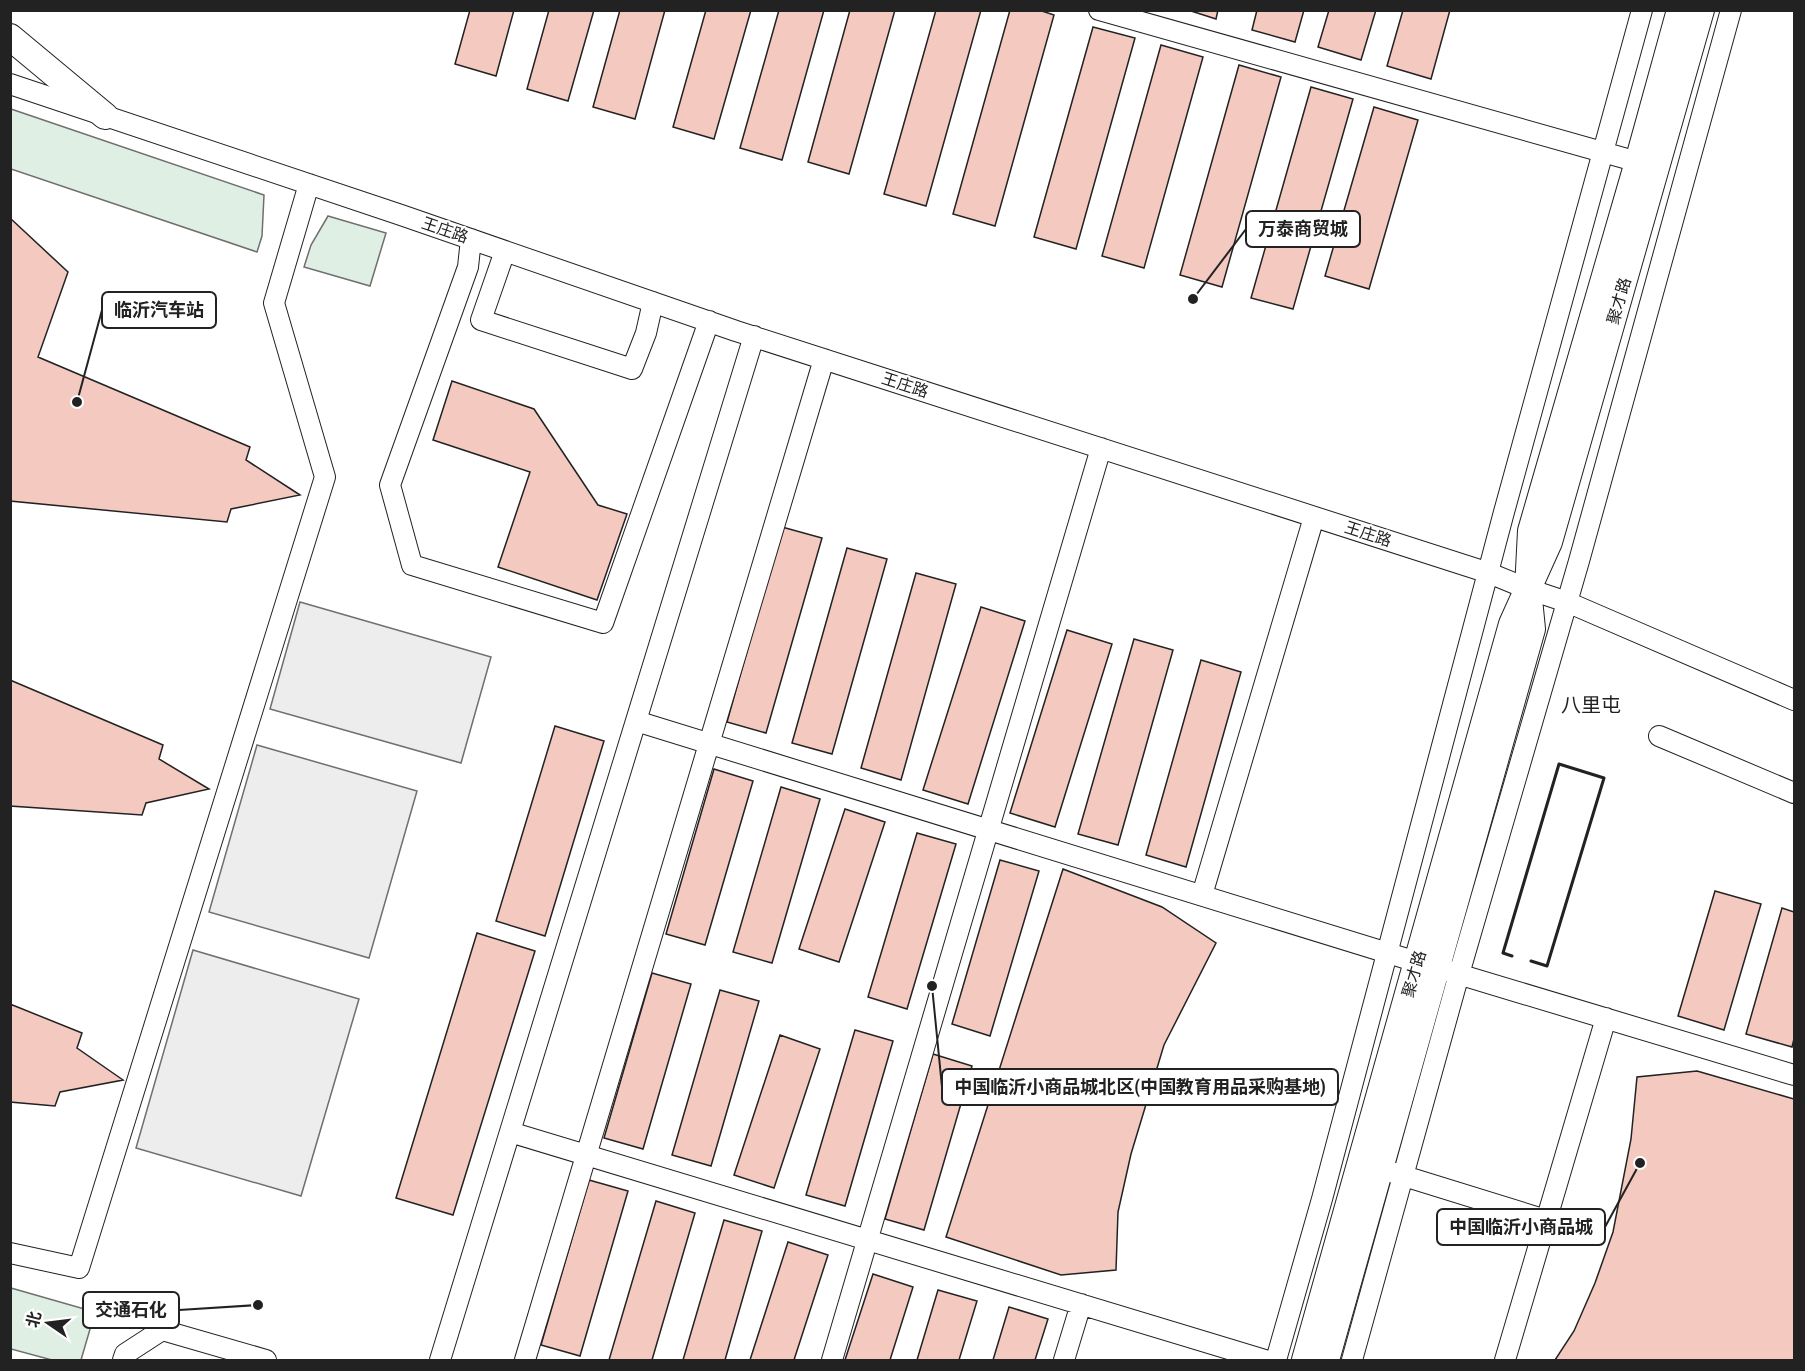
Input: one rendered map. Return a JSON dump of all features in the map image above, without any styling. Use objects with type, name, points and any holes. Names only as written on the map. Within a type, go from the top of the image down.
[{"type":"main road","name":"聚才路","points":[[1326,1360],[1391,1172],[1438,968],[1532,629],[1528,589],[1531,531],[1680,10]]},
{"type":"main road","name":"聚才路","points":[[1528,589],[1550,542],[1701,10]]},
{"type":"main road","points":[[10,37],[105,116]]},
{"type":"main road","name":"聚才路","points":[[1305,1360],[1438,968]]},
{"type":"street","points":[[1100,10],[1638,162]]},
{"type":"street","points":[[1276,1360],[1322,1199],[1507,501],[1642,10]]},
{"type":"street","points":[[1438,968],[1567,602],[1731,10]]},
{"type":"street","name":"王庄路","points":[[10,84],[754,336],[1489,573],[1567,602],[1794,700]]},
{"type":"street","points":[[10,1253],[79,1268],[325,477],[274,303],[309,184]]},
{"type":"street","points":[[471,239],[468,267],[390,485],[412,565],[603,623],[709,321]]},
{"type":"street","points":[[505,251],[481,320],[632,369],[646,333],[653,302]]},
{"type":"street","points":[[440,1360],[754,336]]},
{"type":"street","points":[[525,1360],[824,359]]},
{"type":"street","points":[[832,1360],[1101,448]]},
{"type":"street","points":[[1202,895],[1314,517]]},
{"type":"street","points":[[636,721],[1794,1075]]},
{"type":"street","points":[[1659,736],[1794,793]]},
{"type":"street","points":[[1505,1360],[1606,1018]]},
{"type":"street","points":[[510,1132],[1265,1360]]},
{"type":"street","points":[[1352,1360],[1391,1172],[1546,1220]]},
{"type":"street","points":[[1064,1360],[1081,1304]]},
{"type":"street","points":[[123,1360],[125,1354],[162,1330],[266,1360]]},
{"type":"green space","points":[[11,109],[264,195],[262,236],[257,252],[11,169]]},
{"type":"green space","points":[[328,216],[386,233],[370,286],[304,267],[311,245]]},
{"type":"green space","points":[[11,1288],[95,1312],[81,1360],[52,1360],[11,1349]]},
{"type":"shaded area","points":[[300,602],[491,657],[461,763],[270,709]]},
{"type":"shaded area","points":[[257,745],[417,791],[369,958],[209,912]]},
{"type":"shaded area","points":[[193,950],[359,999],[301,1196],[136,1148]]},
{"type":"building","points":[[470,10],[514,10],[496,76],[455,64]]},
{"type":"building","points":[[549,10],[594,10],[568,101],[527,89]]},
{"type":"building","points":[[620,10],[665,10],[635,119],[593,107]]},
{"type":"building","points":[[706,10],[751,10],[714,139],[673,127]]},
{"type":"building","points":[[779,10],[824,10],[782,160],[740,148]]},
{"type":"building","points":[[850,10],[895,10],[849,174],[808,162]]},
{"type":"building","points":[[936,10],[981,10],[926,206],[884,194]]},
{"type":"building","points":[[1010,10],[1039,10],[1054,15],[995,226],[953,214]]},
{"type":"building","points":[[1188,10],[1218,10],[1216,19]]},
{"type":"building","points":[[1257,10],[1304,10],[1295,42],[1252,30]]},
{"type":"building","points":[[1329,10],[1376,10],[1361,60],[1318,47]]},
{"type":"building","points":[[1403,10],[1450,10],[1431,79],[1387,66]]},
{"type":"building","points":[[1093,27],[1135,38],[1076,249],[1034,237]]},
{"type":"building","points":[[1161,45],[1203,57],[1144,268],[1102,256]]},
{"type":"building","points":[[1239,65],[1281,77],[1222,287],[1180,275]]},
{"type":"building","points":[[1311,87],[1353,99],[1293,309],[1251,298]]},
{"type":"building","points":[[1374,107],[1418,120],[1369,289],[1325,276]]},
{"type":"building","points":[[10,218],[68,272],[38,357],[250,447],[246,460],[300,495],[231,509],[227,522],[10,501]]},
{"type":"building","points":[[452,381],[534,409],[598,505],[627,514],[597,600],[498,567],[530,472],[433,440]]},
{"type":"building","points":[[782,527],[822,538],[766,733],[727,722]]},
{"type":"building","points":[[847,548],[887,559],[832,754],[792,743]]},
{"type":"building","points":[[916,573],[956,584],[901,780],[861,768]]},
{"type":"building","points":[[981,607],[1025,621],[968,804],[923,790]]},
{"type":"building","points":[[1067,630],[1112,644],[1055,827],[1010,813]]},
{"type":"building","points":[[1134,639],[1173,650],[1118,845],[1078,834]]},
{"type":"building","points":[[1201,660],[1241,672],[1186,867],[1146,855]]},
{"type":"building","points":[[10,680],[163,745],[159,759],[209,789],[146,803],[142,815],[10,806]]},
{"type":"building","points":[[555,726],[604,741],[545,936],[496,921]]},
{"type":"building","points":[[714,769],[753,781],[705,945],[666,934]]},
{"type":"building","points":[[781,787],[820,799],[772,963],[733,952]]},
{"type":"building","points":[[845,809],[885,822],[839,962],[799,949]]},
{"type":"building","points":[[917,833],[956,844],[907,1009],[868,997]]},
{"type":"building","points":[[1000,860],[1039,871],[990,1036],[952,1024]]},
{"type":"building","points":[[1063,869],[1162,907],[1216,943],[1164,1045],[1131,1154],[1118,1212],[1116,1270],[1061,1275],[946,1237]]},
{"type":"building","points":[[1715,891],[1761,904],[1724,1030],[1678,1016]]},
{"type":"building","points":[[1782,908],[1794,912],[1794,1039],[1792,1047],[1746,1034]]},
{"type":"building","points":[[477,933],[535,951],[453,1215],[396,1198]]},
{"type":"building","points":[[652,973],[691,984],[643,1149],[604,1138]]},
{"type":"building","points":[[720,990],[759,1001],[711,1166],[672,1155]]},
{"type":"building","points":[[10,1004],[82,1033],[77,1048],[123,1080],[60,1092],[55,1106],[10,1102]]},
{"type":"building","points":[[855,1030],[893,1041],[845,1206],[806,1195]]},
{"type":"building","points":[[780,1035],[820,1049],[774,1188],[734,1175]]},
{"type":"building","points":[[933,1054],[972,1066],[924,1230],[885,1219]]},
{"type":"building","points":[[1697,1071],[1794,1099],[1794,1360],[1555,1360],[1574,1331],[1595,1283],[1613,1232],[1631,1139],[1637,1077]]},
{"type":"building","points":[[589,1180],[628,1191],[580,1356],[541,1345]]},
{"type":"building","points":[[656,1201],[695,1213],[652,1360],[609,1360]]},
{"type":"building","points":[[724,1220],[762,1231],[725,1360],[683,1360]]},
{"type":"building","points":[[788,1242],[828,1255],[794,1360],[750,1360]]},
{"type":"building","points":[[873,1274],[913,1287],[890,1360],[845,1360]]},
{"type":"building","points":[[938,1290],[977,1301],[959,1360],[917,1360]]},
{"type":"building","points":[[1009,1307],[1048,1319],[1035,1360],[993,1360]]},
{"type":"wall","points":[[1512,956],[1503,953],[1559,764],[1604,778],[1547,966],[1531,961]]},
{"type":"place","name":"万泰商贸城","points":[[1193,299]]},
{"type":"place","name":"临沂汽车站","points":[[77,402]]},
{"type":"place","name":"中国临沂小商品城北区(中国教育用品采购基地)","points":[[932,986]]},
{"type":"place","name":"中国临沂小商品城","points":[[1640,1163]]},
{"type":"place","name":"交通石化","points":[[258,1305]]},
{"type":"district","name":"八里屯","points":[[1591,705]]}]
